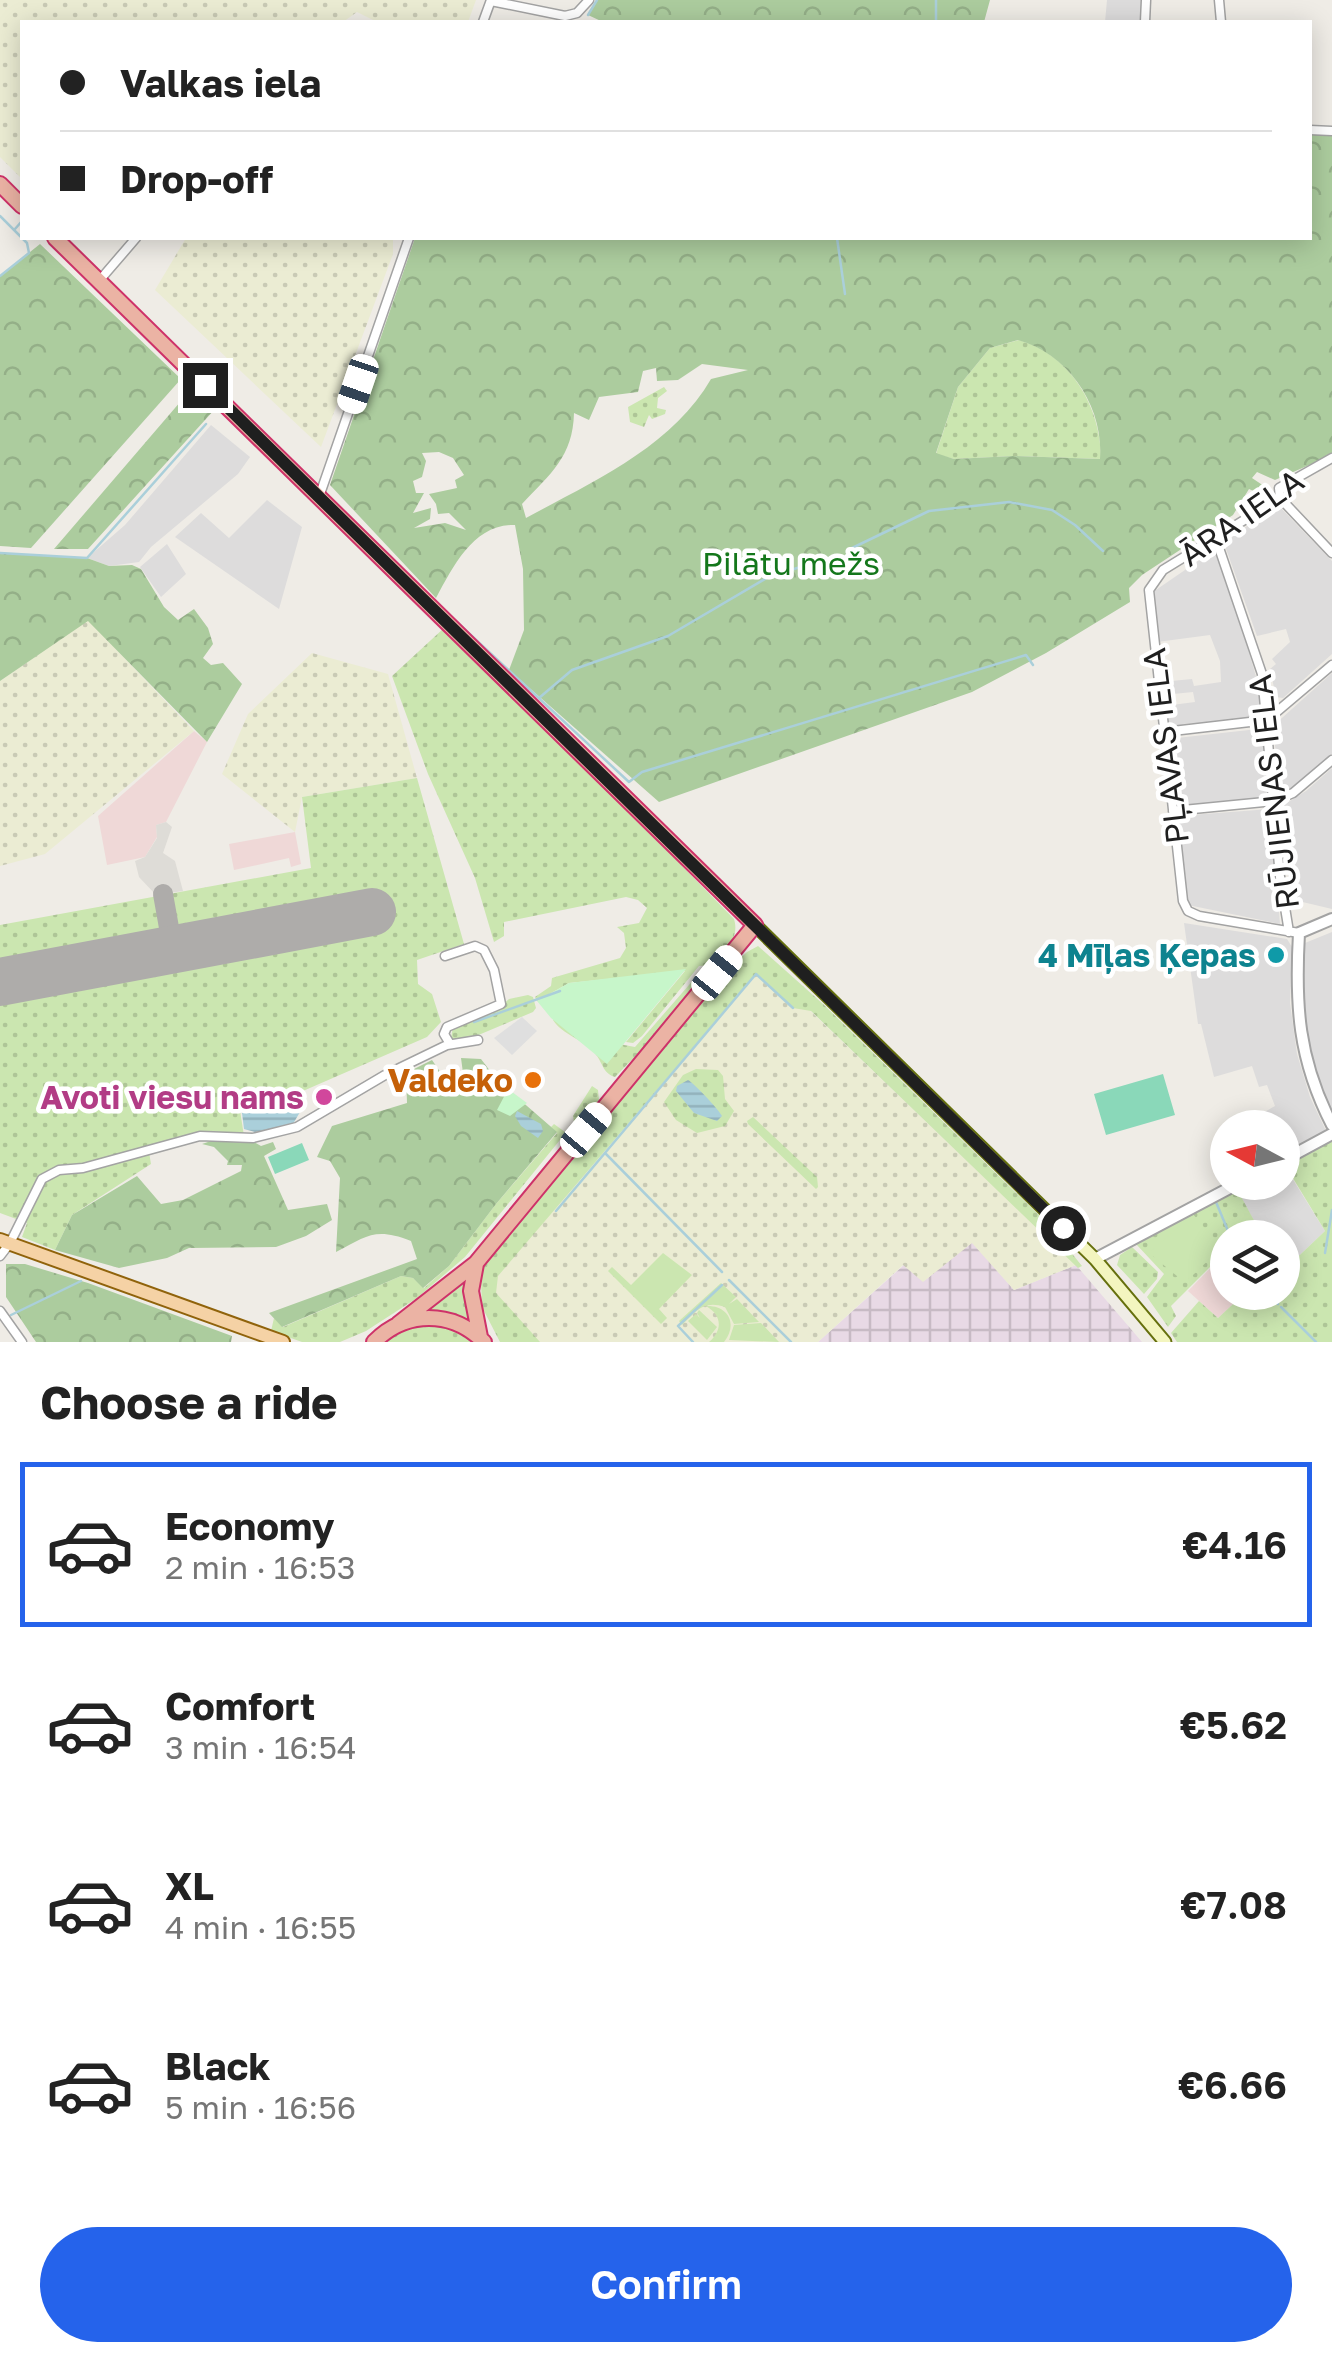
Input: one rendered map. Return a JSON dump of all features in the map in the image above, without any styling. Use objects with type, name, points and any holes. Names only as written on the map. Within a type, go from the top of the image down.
[{"type":"highway","points":[[0,184],[20,204]]},
{"type":"highway","points":[[57,240],[754,925],[476,1263],[374,1340]]},
{"type":"highway","points":[[476,1263],[471,1291],[482,1340]]},
{"type":"highway","points":[[398,1324],[416,1318],[446,1319],[482,1340]]},
{"type":"main road","points":[[754,925],[1095,1260],[1165,1342]]},
{"type":"main road","points":[[5,1242],[283,1342]]},
{"type":"street","points":[[491,1],[565,16],[578,13],[590,0]]},
{"type":"street","points":[[99,281],[134,240]]},
{"type":"street","points":[[319,497],[408,240]]},
{"type":"street","name":"ĀRA IELA","points":[[1153,581],[1163,570],[1280,498],[1279,488],[1286,481],[1332,458]]},
{"type":"street","points":[[1280,498],[1332,553]]},
{"type":"street","name":"RŪJIENAS IELA","points":[[1216,539],[1262,674],[1280,877],[1294,932]]},
{"type":"street","name":"PĻAVAS IELA","points":[[1153,581],[1148,599],[1183,901],[1188,911],[1294,932]]},
{"type":"street","points":[[1164,732],[1267,720],[1332,664]]},
{"type":"street","points":[[1173,811],[1274,802],[1293,793],[1332,760]]},
{"type":"street","points":[[1330,922],[1294,932],[1296,1000],[1307,1070],[1332,1125]]},
{"type":"street","points":[[445,956],[475,946],[484,950],[494,970],[501,1004],[447,1026],[444,1034],[450,1044]]},
{"type":"street","points":[[0,1256],[42,1179],[59,1170],[83,1168],[200,1136],[254,1138],[297,1127],[450,1044],[478,1040]]},
{"type":"street","points":[[1300,1151],[1332,1134]]},
{"type":"street","points":[[1095,1260],[1210,1199]]},
{"type":"street","points":[[0,1311],[22,1342]]},
{"type":"shaded area","points":[[1107,0],[1144,0],[1142,20],[1105,20]]},
{"type":"shaded area","points":[[211,425],[250,457],[238,474],[151,547],[139,562],[109,566],[87,558],[125,525]]},
{"type":"shaded area","points":[[267,500],[302,527],[279,609],[175,537],[201,513],[229,538]]},
{"type":"shaded area","points":[[1277,504],[1332,561],[1332,654],[1283,698],[1276,697],[1270,669],[1276,664],[1272,659],[1290,642],[1286,629],[1257,636],[1224,543]]},
{"type":"shaded area","points":[[167,544],[186,574],[161,597],[140,567]]},
{"type":"shaded area","points":[[1214,550],[1257,680],[1262,719],[1173,728],[1166,725],[1164,706],[1195,702],[1193,692],[1163,695],[1161,682],[1192,679],[1194,686],[1221,682],[1220,661],[1210,635],[1157,642],[1153,592]]},
{"type":"shaded area","points":[[1332,673],[1332,754],[1280,795],[1273,726]]},
{"type":"shaded area","points":[[1262,730],[1268,800],[1177,807],[1168,739]]},
{"type":"shaded area","points":[[194,731],[207,742],[166,822],[156,825],[157,837],[145,857],[107,865],[98,816]]},
{"type":"shaded area","points":[[1332,768],[1332,909],[1290,899],[1282,806]]},
{"type":"shaded area","points":[[1270,809],[1280,924],[1188,905],[1178,816]]},
{"type":"shaded area","points":[[166,822],[172,827],[163,853],[175,861],[183,891],[156,895],[139,877],[135,861],[145,857],[157,838],[156,825]]},
{"type":"shaded area","points":[[295,832],[301,864],[291,867],[289,858],[234,870],[229,844]]},
{"type":"shaded area","points":[[1184,923],[1287,939],[1292,947],[1290,1003],[1297,1054],[1326,1131],[1300,1146],[1300,1110],[1268,1110],[1275,1106],[1267,1085],[1259,1087],[1252,1066],[1214,1077],[1198,1024]]},
{"type":"shaded area","points":[[1332,932],[1332,1115],[1313,1076],[1306,1045],[1301,973],[1305,943]]},
{"type":"shaded area","points":[[522,1017],[537,1031],[512,1055],[494,1038]]},
{"type":"shaded area","points":[[1300,1191],[1325,1231],[1300,1255],[1300,1220],[1254,1220],[1242,1200],[1300,1200]]},
{"type":"shaded area","points":[[972,1242],[1014,1290],[1076,1265],[1142,1342],[818,1342],[904,1265],[924,1281]]},
{"type":"shaded area","points":[[1210,1268],[1210,1310],[1227,1310],[1218,1318],[1188,1291]]},
{"type":"green space","points":[[0,0],[476,0],[469,20],[373,20],[357,12],[346,20],[20,20],[20,177],[0,157]]},
{"type":"green space","points":[[597,0],[990,0],[985,20],[599,20],[588,15]]},
{"type":"green space","name":"Pilātu mežs","points":[[1312,134],[1332,134],[1332,455],[1275,480],[1257,472],[1252,478],[1270,490],[1267,503],[1249,489],[1233,515],[1142,575],[1129,588],[1130,602],[972,692],[659,802],[509,670],[524,630],[523,569],[515,525],[501,526],[477,539],[458,560],[436,598],[330,485],[414,240],[1312,240]],"holes":[[[1018,340],[1053,357],[1080,385],[1096,420],[1100,459],[954,459],[936,453],[958,387],[990,348]],[[702,364],[748,370],[711,379],[695,403],[653,443],[629,461],[526,518],[522,504],[564,453],[574,413],[589,420],[599,397],[638,392],[643,371],[656,368],[657,381],[678,380]],[[439,452],[453,458],[464,475],[455,480],[457,488],[429,494],[438,514],[449,513],[466,530],[445,523],[414,528],[430,519],[431,508],[413,513],[424,493],[416,493],[413,481],[422,477],[426,461],[422,453]]]},
{"type":"green space","points":[[185,240],[393,240],[393,254],[321,447],[155,290]]},
{"type":"green space","points":[[40,244],[181,379],[31,548],[0,546],[0,276]]},
{"type":"green space","points":[[1019,340],[1054,358],[1080,386],[1096,421],[1101,459],[954,459],[936,454],[958,387],[990,348]]},
{"type":"green space","points":[[193,387],[215,409],[88,549],[54,549]]},
{"type":"green space","points":[[664,387],[667,391],[658,398],[657,408],[666,410],[665,414],[652,419],[649,415],[644,427],[630,422],[628,407]]},
{"type":"green space","points":[[0,553],[87,558],[109,566],[132,565],[141,569],[164,607],[178,620],[194,609],[208,628],[213,644],[203,658],[211,665],[223,663],[242,684],[207,742],[88,621],[0,681]]},
{"type":"green space","points":[[88,620],[194,731],[45,854],[0,866],[0,681]]},
{"type":"green space","points":[[444,628],[677,857],[734,919],[733,938],[723,955],[714,965],[699,966],[633,1043],[626,1042],[685,971],[569,983],[537,1001],[535,997],[551,986],[552,978],[620,958],[626,948],[624,933],[617,927],[639,923],[647,908],[638,900],[626,897],[504,922],[504,936],[494,942],[475,878],[428,774],[392,676]]},
{"type":"green space","points":[[312,653],[388,674],[417,778],[302,797],[295,832],[222,774],[248,714]]},
{"type":"green space","points":[[417,778],[464,944],[417,960],[418,984],[432,994],[441,1022],[427,1037],[303,1091],[239,1104],[244,1136],[207,1132],[151,1147],[151,1164],[72,1215],[55,1250],[22,1237],[27,1223],[0,1213],[0,925],[311,868],[302,797]]},
{"type":"green space","points":[[758,946],[823,1004],[1049,1225],[1082,1266],[1078,1268],[811,1011],[793,1008],[756,974],[498,1276],[496,1293],[540,1342],[500,1342],[482,1307],[478,1280],[483,1264],[719,978]]},
{"type":"green space","points":[[759,962],[1076,1265],[1014,1290],[972,1243],[923,1282],[903,1265],[818,1342],[507,1342],[488,1275]]},
{"type":"green space","points":[[708,968],[657,1034],[615,1077],[589,1048],[553,1020],[555,1017],[603,1041],[635,1047],[702,970]]},
{"type":"green space","points":[[686,969],[607,1064],[551,1018],[537,1001],[569,983]]},
{"type":"green space","points":[[533,997],[533,1012],[469,1039],[451,1039],[453,1026],[499,1008],[509,999]]},
{"type":"green space","points":[[461,1058],[481,1059],[497,1080],[557,1132],[449,1266],[423,1288],[413,1278],[401,1276],[282,1327],[269,1313],[417,1259],[411,1241],[380,1234],[336,1252],[340,1178],[330,1161],[317,1157],[332,1126],[407,1103],[406,1073],[432,1060],[443,1076],[463,1073]]},
{"type":"green space","points":[[696,1069],[718,1070],[723,1076],[725,1099],[734,1111],[725,1126],[697,1133],[676,1120],[664,1102],[683,1075]]},
{"type":"green space","points":[[1163,1074],[1175,1115],[1106,1135],[1094,1094]]},
{"type":"green space","points":[[592,1086],[598,1090],[599,1100],[582,1122],[574,1122],[573,1116]]},
{"type":"green space","points":[[508,1089],[527,1103],[510,1116],[497,1110]]},
{"type":"green space","points":[[753,1117],[817,1177],[816,1189],[748,1124]]},
{"type":"green space","points":[[554,1124],[564,1135],[465,1257],[417,1298],[366,1331],[340,1342],[302,1342],[271,1331],[274,1318],[283,1327],[401,1276],[413,1278],[424,1288],[449,1266],[557,1133],[551,1127]]},
{"type":"green space","points":[[217,1139],[252,1141],[261,1146],[273,1142],[276,1149],[264,1156],[288,1210],[327,1204],[332,1220],[306,1236],[276,1247],[189,1248],[167,1258],[119,1268],[55,1250],[72,1215],[137,1176],[161,1204],[183,1200],[241,1171],[242,1165],[227,1165],[228,1161],[214,1147],[202,1144]]},
{"type":"green space","points":[[1332,1140],[1332,1342],[1177,1342],[1171,1333],[1199,1301],[1218,1318],[1227,1310],[1300,1310],[1300,1255],[1325,1231],[1300,1190],[1300,1157]]},
{"type":"green space","points":[[302,1143],[309,1160],[275,1174],[268,1157]]},
{"type":"green space","points":[[1217,1200],[1243,1200],[1254,1220],[1210,1220],[1210,1267],[1171,1306],[1176,1316],[1168,1327],[1147,1297],[1164,1274],[1136,1244]]},
{"type":"green space","points":[[1193,1214],[1210,1235],[1210,1259],[1183,1281],[1149,1253]]},
{"type":"green space","points":[[1132,1247],[1158,1272],[1144,1294],[1117,1265],[1120,1255]]},
{"type":"green space","points":[[663,1253],[692,1275],[659,1309],[667,1318],[661,1324],[608,1271],[612,1267],[631,1285]]},
{"type":"green space","points":[[6,1264],[25,1264],[88,1283],[232,1336],[231,1342],[36,1342],[6,1297]]},
{"type":"green space","points":[[464,1279],[468,1281],[473,1324],[453,1315],[426,1311]]},
{"type":"green space","points":[[721,1283],[736,1297],[729,1304],[737,1299],[759,1322],[734,1324],[725,1307],[712,1305],[697,1311],[682,1325],[679,1321]]},
{"type":"green space","points":[[706,1306],[720,1309],[729,1317],[730,1329],[724,1342],[709,1342],[719,1323]]},
{"type":"green space","points":[[699,1310],[717,1327],[707,1340],[688,1321],[696,1314],[700,1318]]},
{"type":"green space","points":[[761,1323],[779,1342],[729,1340],[734,1325]]},
{"type":"green space","points":[[418,1325],[448,1329],[474,1342],[384,1342],[399,1331]]},
{"type":"water","points":[[688,1080],[720,1113],[717,1121],[694,1113],[676,1091],[677,1086]]},
{"type":"water","points":[[288,1098],[300,1103],[293,1124],[255,1132],[244,1129],[241,1105]]},
{"type":"water","points":[[517,1111],[541,1124],[543,1131],[538,1138],[521,1126],[515,1116]]},
{"type":"waterway","points":[[588,15],[597,0]]},
{"type":"waterway","points":[[936,0],[936,20]]},
{"type":"waterway","points":[[0,216],[20,236]]},
{"type":"waterway","points":[[15,229],[20,223]]},
{"type":"waterway","points":[[0,276],[29,253],[24,240]]},
{"type":"waterway","points":[[837,240],[845,294]]},
{"type":"waterway","points":[[0,553],[87,558],[206,424]]},
{"type":"waterway","points":[[850,549],[929,511],[1009,502],[1052,510],[1103,551]]},
{"type":"waterway","points":[[539,698],[572,670],[668,636],[770,576],[838,556]]},
{"type":"waterway","points":[[430,597],[629,782],[642,772],[1026,655],[1033,665]]},
{"type":"waterway","points":[[556,1211],[756,974],[793,1008]]},
{"type":"waterway","points":[[474,1022],[560,991]]},
{"type":"waterway","points":[[606,1154],[722,1272]]},
{"type":"waterway","points":[[1216,1202],[1224,1220]]},
{"type":"waterway","points":[[1325,1253],[1332,1210]]},
{"type":"waterway","points":[[729,1280],[791,1342]]},
{"type":"waterway","points":[[11,1315],[81,1281]]},
{"type":"waterway","points":[[693,1342],[678,1326],[722,1285]]},
{"type":"waterway","points":[[1284,1310],[1316,1342]]},
{"type":"taxiway","points":[[163,894],[173,950]]},
{"type":"runway","points":[[0,982],[372,912]]},
{"type":"place","name":"4 Mīļas Ķepas","points":[[1276,955]]},
{"type":"place","name":"Valdeko","points":[[533,1080]]},
{"type":"place","name":"Avoti viesu nams","points":[[324,1097]]},
{"type":"route","points":[[205,385],[1063,1228]]}]
